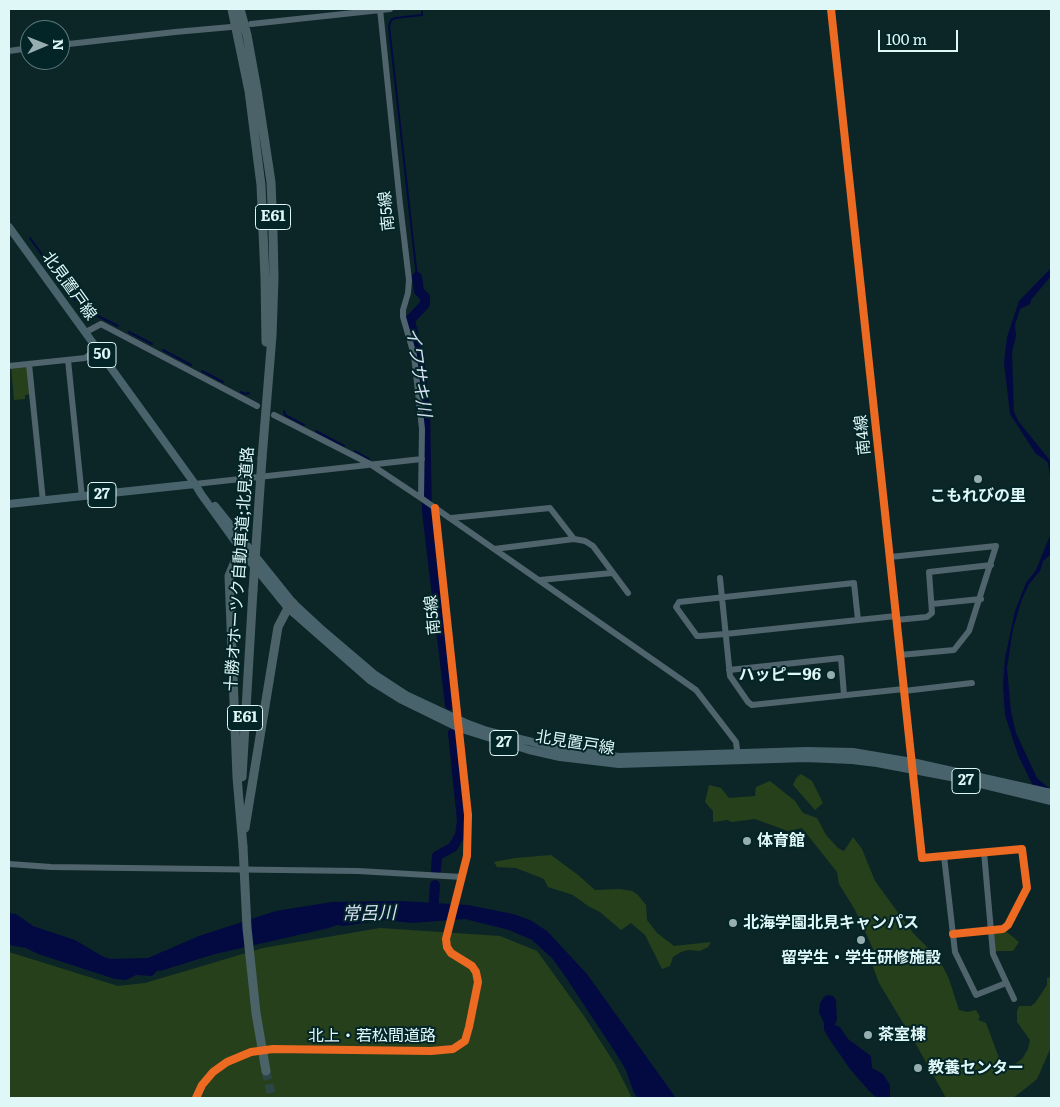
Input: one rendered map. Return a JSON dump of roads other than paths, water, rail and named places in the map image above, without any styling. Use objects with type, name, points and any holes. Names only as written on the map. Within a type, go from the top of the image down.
[{"type":"highway","name":"十勝オホーツク自動車道;北見道路","points":[[232,9],[249,91],[261,185],[266,278],[264,428]]},
{"type":"highway","name":"十勝オホーツク自動車道;北見道路","points":[[240,9],[247,35],[257,90],[270,182],[273,221],[272,336],[253,590],[242,778],[247,928],[256,1013],[266,1071]]},
{"type":"highway","points":[[243,847],[237,777],[230,576],[236,559],[248,554]]},
{"type":"highway","points":[[243,847],[249,798],[278,627],[291,605]]},
{"type":"main road","name":"北見置戸線","points":[[9,227],[195,484],[248,554],[291,605],[374,674],[406,695],[459,724],[528,742],[589,754],[619,757],[738,757],[852,760],[913,766],[1051,793]]},
{"type":"main road","name":"27","points":[[9,504],[195,484]]},
{"type":"main road","name":"北見置戸線","points":[[913,766],[1051,801]]},
{"type":"street","name":"南5線","points":[[380,9],[409,280],[403,317],[414,354],[422,429],[425,500]]},
{"type":"street","points":[[251,24],[390,9]]},
{"type":"street","name":"南4線","points":[[831,9],[922,858],[944,856]]},
{"type":"street","points":[[70,44],[231,27]]},
{"type":"street","points":[[86,332],[102,324],[257,406]]},
{"type":"street","points":[[9,366],[85,358],[98,349]]},
{"type":"street","points":[[68,360],[82,497]]},
{"type":"street","points":[[29,364],[43,501]]},
{"type":"street","points":[[274,415],[370,464],[451,518],[696,690],[736,742],[738,757]]},
{"type":"street","points":[[195,484],[422,459]]},
{"type":"street","name":"南5線","points":[[435,508],[459,724]]},
{"type":"street","points":[[451,518],[550,508],[574,539]]},
{"type":"street","points":[[494,549],[574,539],[585,541],[593,546],[628,592]]},
{"type":"street","points":[[890,557],[996,546],[969,632],[954,650],[900,655]]},
{"type":"street","points":[[858,620],[854,583],[679,602],[676,607],[697,636],[858,620],[927,617],[932,613],[929,572],[991,565]]},
{"type":"street","points":[[540,580],[612,572]]},
{"type":"street","points":[[720,578],[730,676],[752,705],[972,684]]},
{"type":"street","points":[[932,604],[981,598]]},
{"type":"street","points":[[729,670],[841,658],[844,695]]},
{"type":"street","name":"北上・若松間道路","points":[[196,1098],[202,1085],[213,1072],[227,1062],[251,1052],[273,1049],[431,1051],[453,1049],[464,1041],[470,1028],[478,982],[476,972],[472,966],[451,954],[447,947],[446,939],[467,856],[468,816],[459,724]]},
{"type":"street","points":[[954,934],[1003,929],[1008,925],[1028,888],[1022,849],[944,856],[955,952],[976,995],[1006,983]]},
{"type":"street","points":[[984,852],[993,954],[1014,999]]},
{"type":"street","points":[[9,864],[43,867],[358,871],[462,880]]},
{"type":"water","points":[[1051,268],[1051,276],[1031,300],[1030,304],[1020,309],[1015,325],[1016,336],[1012,352],[1014,412],[1019,422],[1049,459],[1051,482],[1048,463],[1036,454],[1010,414],[1004,363],[1007,337],[1019,301]]},
{"type":"water","points":[[1051,533],[1051,554],[1043,561],[1040,571],[1029,584],[1022,599],[1013,629],[1007,668],[1011,711],[1016,733],[1037,778],[1051,790],[1051,804],[1034,788],[1018,755],[1005,715],[1003,686],[1005,658],[1015,611],[1026,583],[1036,570]]},
{"type":"water","name":"常呂川","points":[[401,901],[468,905],[513,914],[530,920],[547,931],[587,974],[676,1098],[638,1098],[634,1093],[626,1070],[565,976],[552,958],[532,940],[509,930],[465,919],[411,923],[386,920],[343,926],[337,925],[215,954],[160,971],[158,970],[152,976],[136,975],[126,980],[115,979],[38,954],[26,948],[9,945],[9,913],[16,914],[33,926],[75,940],[110,959],[148,958],[199,936],[276,911],[332,902]]},
{"type":"water","points":[[827,995],[833,996],[836,1000],[837,1019],[835,1025],[840,1027],[848,1039],[871,1056],[872,1068],[883,1074],[890,1085],[890,1098],[877,1098],[870,1092],[850,1069],[830,1040],[824,1030],[824,1023],[819,1012],[820,1003]]},
{"type":"waterway","name":"イワサキ川","points":[[417,277],[389,26],[391,20],[395,18],[422,15],[422,12]]},
{"type":"waterway","points":[[30,238],[75,300]]},
{"type":"waterway","name":"イワサキ川","points":[[417,277],[419,291],[425,297],[425,304],[410,320],[419,360],[425,408],[427,512],[450,705]]},
{"type":"waterway","points":[[86,310],[118,326]]},
{"type":"waterway","points":[[129,332],[152,344]]},
{"type":"waterway","points":[[163,350],[191,365]]},
{"type":"waterway","points":[[202,371],[223,382]]},
{"type":"waterway","points":[[241,392],[249,393]]},
{"type":"waterway","points":[[284,411],[285,415],[304,425]]},
{"type":"waterway","points":[[316,431],[344,446]]},
{"type":"waterway","points":[[355,451],[369,459]]},
{"type":"waterway","name":"イワサキ川","points":[[436,870],[437,856],[453,847],[460,835],[462,821],[453,733]]},
{"type":"waterway","name":"イワサキ川","points":[[433,913],[435,885]]},
{"type":"tunnel","points":[[266,1071],[272,1098]]},
{"type":"place","name":"こもれびの里","points":[[978,479]]},
{"type":"place","name":"ハッピー96","points":[[831,675]]},
{"type":"place","name":"体育館","points":[[747,841]]},
{"type":"place","name":"北海学園北見キャンパス","points":[[733,923]]},
{"type":"place","name":"留学生・学生研修施設","points":[[861,940]]},
{"type":"place","name":"茶室棟","points":[[868,1035]]},
{"type":"place","name":"教養センター","points":[[918,1068]]}]
